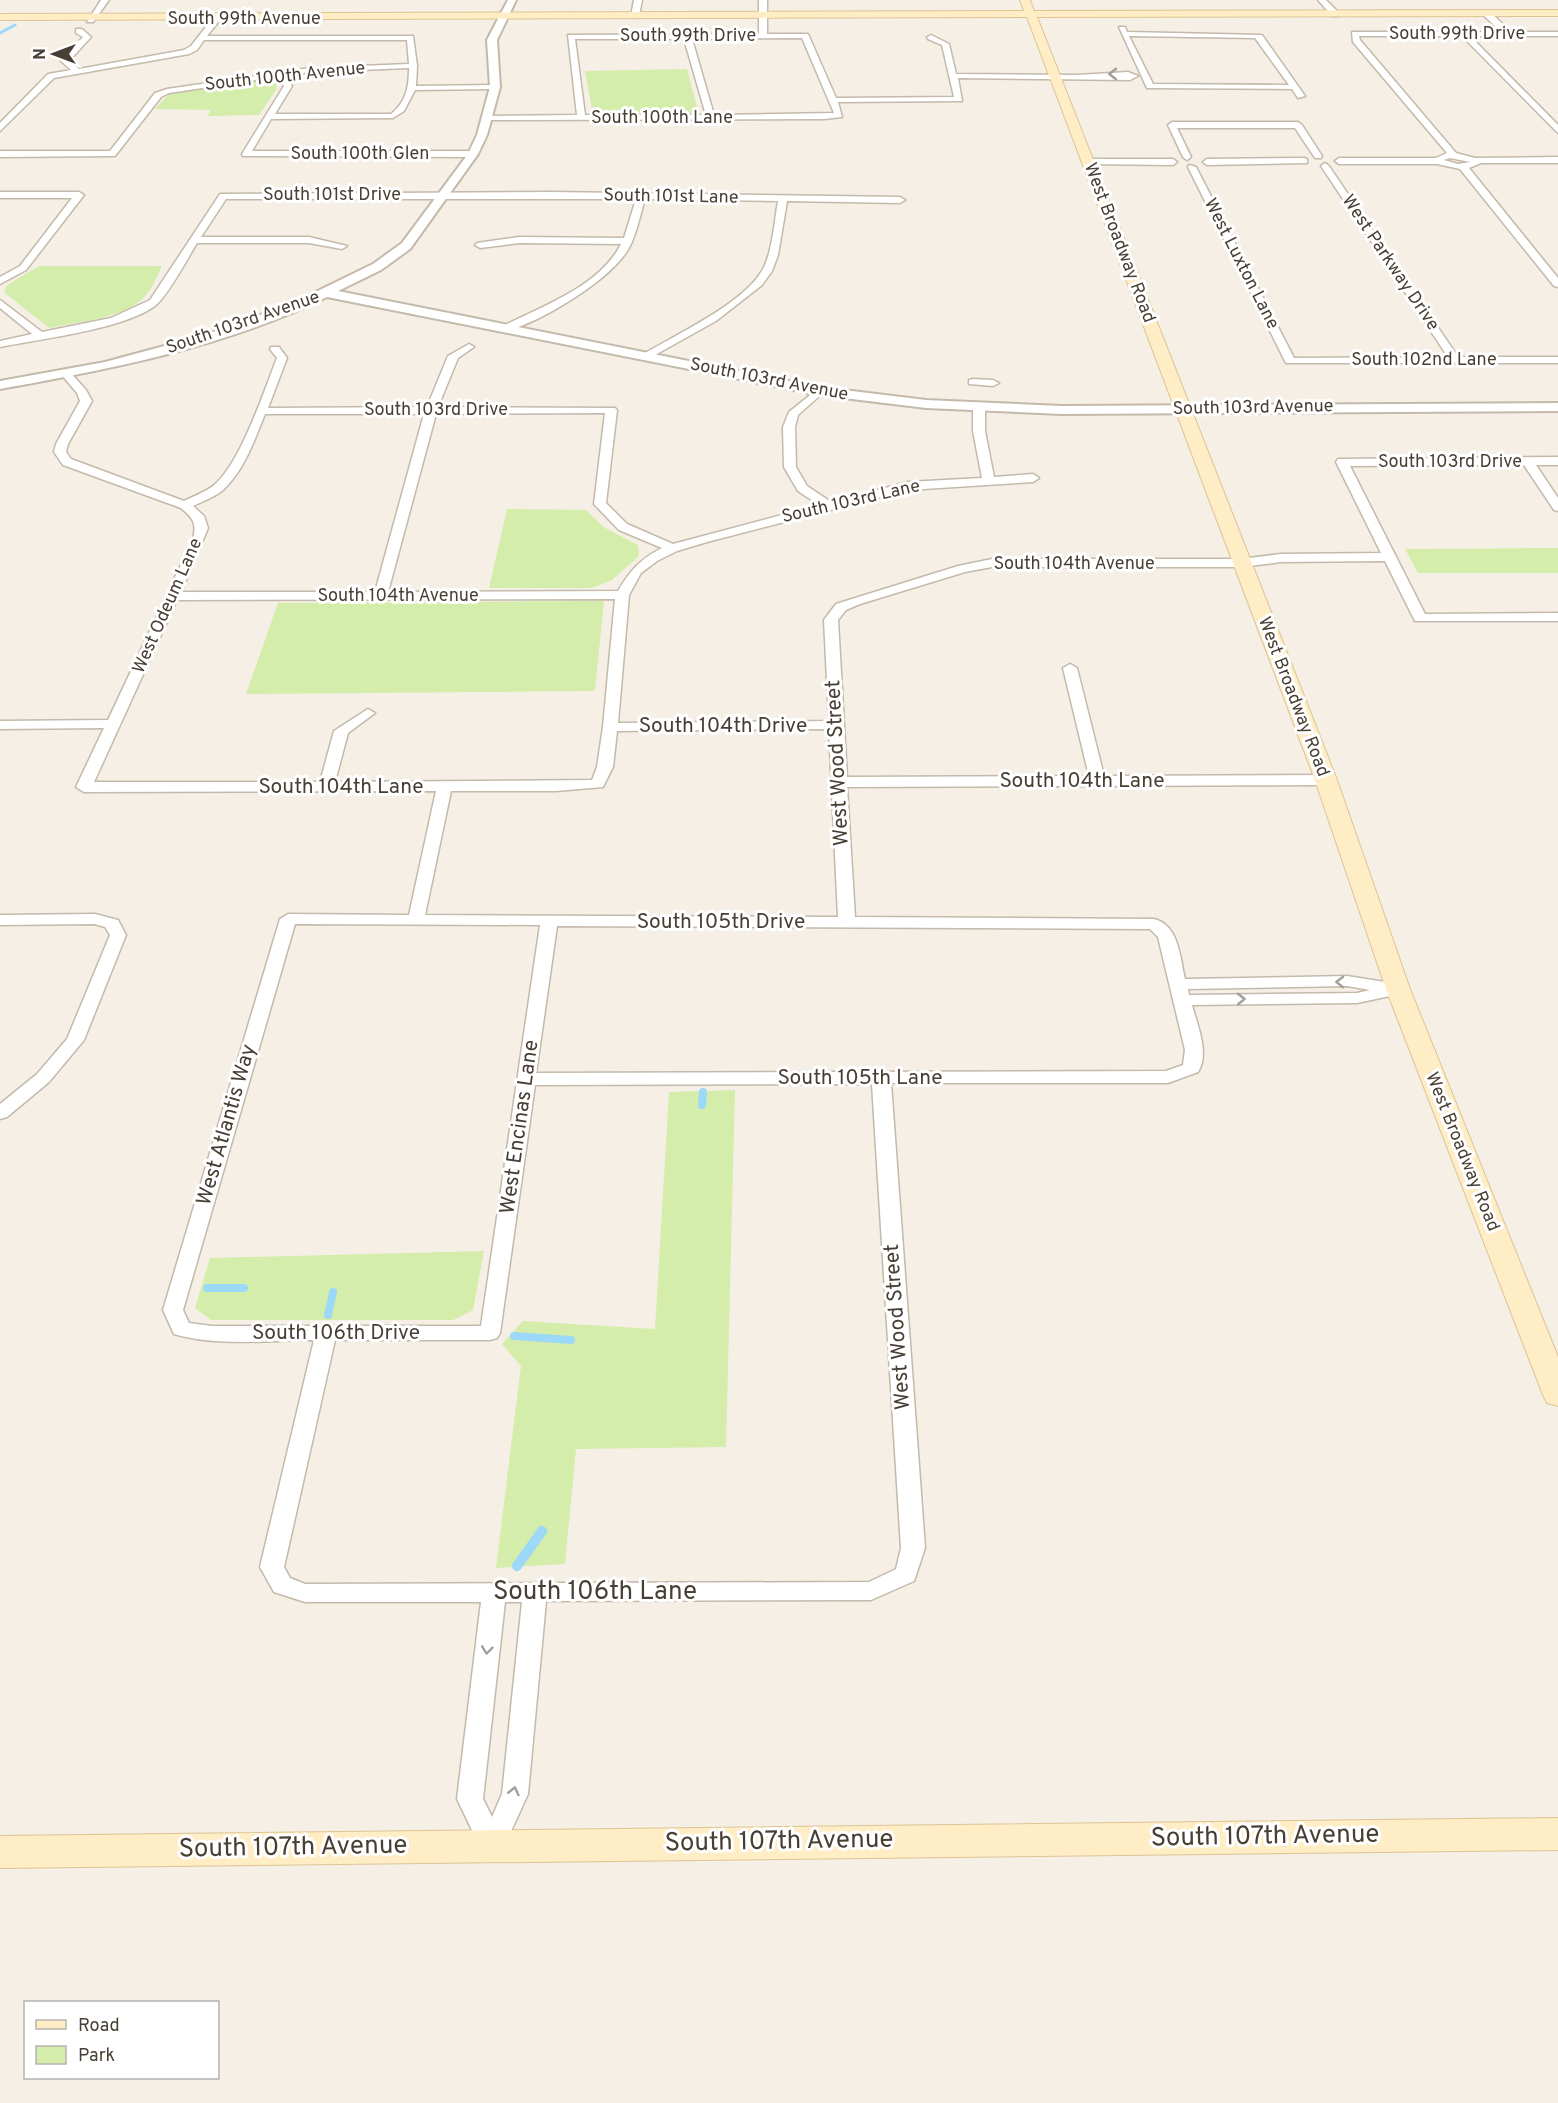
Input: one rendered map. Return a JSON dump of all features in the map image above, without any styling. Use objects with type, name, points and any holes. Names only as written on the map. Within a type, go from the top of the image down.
[{"type":"main road","name":"West Broadway Road","points":[[1024,0],[1056,76],[1326,780],[1398,989],[1558,1395]]},
{"type":"main road","name":"South 99th Avenue","points":[[0,18],[636,16],[1318,10],[1335,14],[1558,13]]},
{"type":"main road","name":"South 107th Avenue","points":[[0,1852],[1558,1834]]},
{"type":"street","points":[[91,18],[105,0]]},
{"type":"street","points":[[327,293],[377,267],[406,246],[473,154],[487,118],[495,87],[491,45],[502,16],[508,11],[512,0]]},
{"type":"street","points":[[636,16],[638,0]]},
{"type":"street","points":[[763,0],[763,36]]},
{"type":"street","points":[[1322,0],[1335,14]]},
{"type":"street","points":[[1486,13],[1509,34]]},
{"type":"street","points":[[0,128],[46,79],[76,70],[172,56],[192,50],[218,17]]},
{"type":"street","points":[[76,70],[65,61],[87,37],[79,31]]},
{"type":"street","points":[[1154,96],[1124,32],[1259,37],[1301,96]]},
{"type":"street","name":"South 99th Drive","points":[[1453,155],[1356,40],[1355,34],[1558,34]]},
{"type":"street","points":[[1464,34],[1558,130]]},
{"type":"street","points":[[687,36],[711,118]]},
{"type":"street","name":"South 99th Drive","points":[[581,118],[571,37],[805,36],[833,100]]},
{"type":"street","points":[[833,100],[959,99],[945,44],[931,37]]},
{"type":"street","points":[[202,38],[410,38],[413,66],[412,88],[403,110],[393,116],[270,117]]},
{"type":"street","name":"South 100th Avenue","points":[[0,154],[112,154],[158,95],[167,91],[310,70],[413,66]]},
{"type":"street","points":[[270,117],[288,86],[277,74]]},
{"type":"street","points":[[952,76],[1130,78],[1145,76]]},
{"type":"street","points":[[1150,86],[1294,87]]},
{"type":"street","points":[[412,88],[495,87]]},
{"type":"street","name":"South 100th Lane","points":[[487,118],[836,117],[839,115],[833,100]]},
{"type":"street","name":"South 100th Glen","points":[[270,117],[246,154],[473,154]]},
{"type":"street","points":[[1187,157],[1172,125],[1298,125],[1318,156]]},
{"type":"street","points":[[1439,160],[1442,157],[1453,155],[1476,160],[1558,160]]},
{"type":"street","points":[[1304,161],[1308,157],[1318,156],[1339,161],[1439,160],[1446,164],[1462,166],[1475,164],[1476,160]]},
{"type":"street","points":[[1173,162],[1178,158],[1187,157],[1207,162],[1304,161],[1325,166],[1338,164],[1339,161]]},
{"type":"street","points":[[1088,162],[1173,162],[1192,167],[1204,165],[1207,162]]},
{"type":"street","name":"West Parkway Drive","points":[[1325,166],[1455,360]]},
{"type":"street","points":[[1462,166],[1558,284]]},
{"type":"street","name":"West Luxton Lane","points":[[1192,167],[1290,361]]},
{"type":"street","points":[[0,195],[79,195],[23,268],[0,281]]},
{"type":"street","name":"South 101st Drive","points":[[194,240],[223,196],[442,195]]},
{"type":"street","name":"South 101st Lane","points":[[442,195],[900,200]]},
{"type":"street","points":[[507,328],[593,280],[622,252],[641,196]]},
{"type":"street","points":[[646,357],[750,292],[766,272],[770,262],[783,199]]},
{"type":"street","points":[[0,344],[114,321],[135,313],[154,302],[194,240],[309,240],[342,246]]},
{"type":"street","points":[[480,245],[519,240],[627,241]]},
{"type":"street","name":"South 103rd Avenue","points":[[0,386],[66,374],[210,338],[255,323],[327,293],[819,391],[885,400],[979,408],[1558,407]]},
{"type":"street","points":[[0,303],[40,336]]},
{"type":"street","points":[[380,596],[432,410],[453,356],[469,347]]},
{"type":"street","name":"West Odeum Lane","points":[[84,788],[199,539],[202,528],[198,516],[185,505],[218,488],[228,478],[261,411],[282,358],[275,349]]},
{"type":"street","name":"South 102nd Lane","points":[[1290,361],[1557,361]]},
{"type":"street","points":[[66,374],[82,392],[86,401],[62,444],[60,452],[67,462],[185,505]]},
{"type":"street","points":[[974,382],[993,383]]},
{"type":"street","points":[[819,391],[793,414],[789,427],[790,467],[802,488],[828,506]]},
{"type":"street","points":[[979,408],[979,431],[989,482]]},
{"type":"street","name":"South 103rd Drive","points":[[261,411],[611,410],[600,504],[622,527],[672,548]]},
{"type":"street","name":"South 103rd Drive","points":[[1392,562],[1342,462],[1558,461]]},
{"type":"street","points":[[1528,462],[1558,507]]},
{"type":"street","name":"South 103rd Lane","points":[[622,595],[636,571],[652,558],[672,548],[908,486],[1033,478]]},
{"type":"street","points":[[1392,562],[1420,618],[1558,617]]},
{"type":"street","name":"South 104th Avenue","points":[[842,607],[855,600],[992,563],[1241,563],[1283,568],[1392,562]]},
{"type":"street","points":[[610,727],[622,595]]},
{"type":"street","name":"South 104th Avenue","points":[[174,596],[622,595]]},
{"type":"street","name":"West Wood Street","points":[[842,607],[831,620],[847,922]]},
{"type":"street","points":[[1070,668],[1097,780]]},
{"type":"street","points":[[326,787],[341,732],[368,713]]},
{"type":"street","points":[[0,725],[115,724]]},
{"type":"street","name":"South 104th Drive","points":[[610,727],[837,725]]},
{"type":"street","name":"South 104th Lane","points":[[84,788],[598,784],[604,767],[610,727]]},
{"type":"street","name":"South 104th Lane","points":[[839,782],[1326,780]]},
{"type":"street","points":[[416,920],[444,786]]},
{"type":"street","points":[[0,920],[95,919],[112,924],[118,935],[75,1040],[43,1078],[0,1113]]},
{"type":"street","name":"South 105th Drive","points":[[288,920],[1154,924],[1166,935],[1180,992]]},
{"type":"street","name":"West Atlantis Way","points":[[181,1329],[173,1310],[288,920]]},
{"type":"street","name":"West Encinas Lane","points":[[490,1333],[549,921]]},
{"type":"street","points":[[1180,992],[1357,998],[1398,989]]},
{"type":"street","name":"South 105th Lane","points":[[527,1078],[1168,1077],[1192,1068],[1194,1050],[1180,992]]},
{"type":"street","name":"West Wood Street","points":[[881,1078],[913,1548],[906,1575]]},
{"type":"street","name":"South 106th Drive","points":[[181,1329],[212,1333],[490,1333]]},
{"type":"street","name":"South 106th Lane","points":[[326,1333],[272,1566],[282,1586],[305,1593],[872,1591],[906,1575]]},
{"type":"street","points":[[492,1845],[470,1799],[494,1592]]},
{"type":"street","points":[[492,1845],[515,1794],[535,1592]]},
{"type":"green space","points":[[687,69],[699,114],[593,115],[585,71]]},
{"type":"green space","points":[[272,77],[277,83],[276,90],[259,115],[207,116],[211,110],[155,109],[168,95],[181,91]]},
{"type":"green space","points":[[39,266],[162,266],[153,285],[138,303],[101,318],[49,328],[4,292],[7,285]]},
{"type":"green space","points":[[507,509],[586,510],[605,528],[638,545],[639,556],[612,580],[592,588],[489,588]]},
{"type":"green space","points":[[1558,548],[1558,573],[1418,573],[1405,549]]},
{"type":"green space","points":[[604,601],[595,691],[246,694],[278,603]]},
{"type":"green space","points":[[735,1090],[726,1447],[576,1449],[565,1564],[496,1568],[521,1366],[502,1344],[523,1321],[655,1329],[669,1092]]},
{"type":"green space","points":[[484,1251],[473,1310],[453,1320],[211,1320],[195,1308],[210,1258]]},
{"type":"waterway","points":[[0,33],[15,25]]},
{"type":"waterway","points":[[702,1105],[703,1092]]},
{"type":"waterway","points":[[207,1288],[244,1288]]},
{"type":"waterway","points":[[328,1315],[333,1292]]},
{"type":"waterway","points":[[514,1336],[571,1340]]},
{"type":"waterway","points":[[517,1566],[542,1531]]}]
